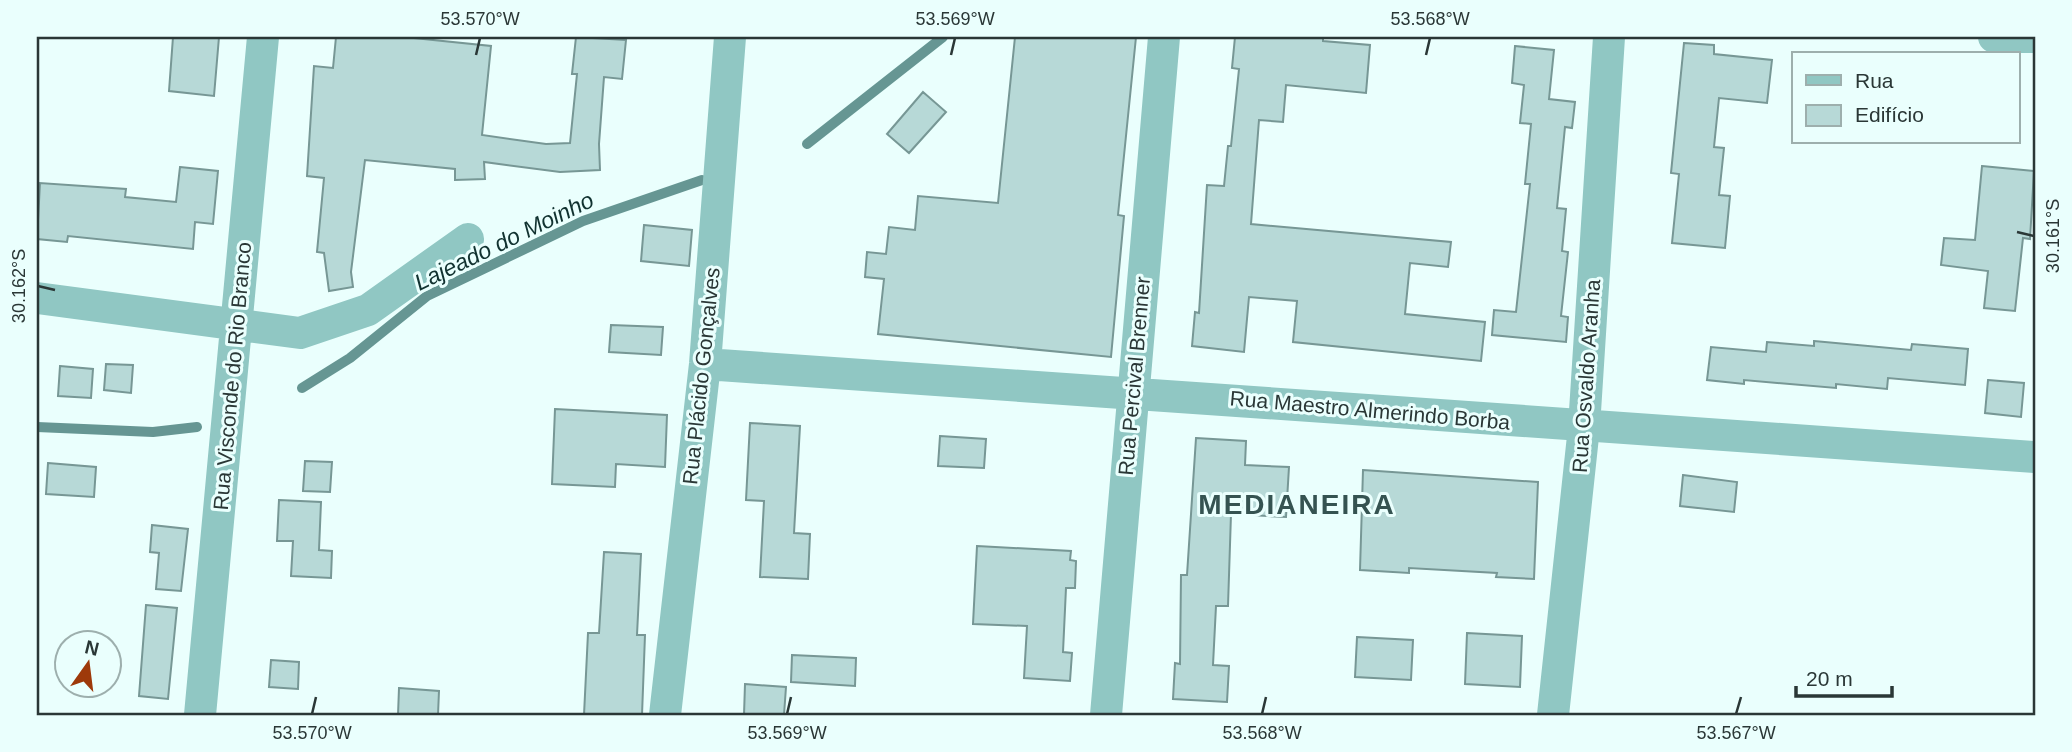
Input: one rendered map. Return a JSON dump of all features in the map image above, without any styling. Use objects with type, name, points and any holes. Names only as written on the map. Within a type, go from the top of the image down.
[{"type":"street","name":"Rua Visconde do Rio Branco","points":[[200,715],[263,37]]},
{"type":"street","name":"Rua Plácido Gonçalves","points":[[666,715],[705,364],[730,37]]},
{"type":"street","name":"Rua Percival Brenner","points":[[1105,715],[1164,37]]},
{"type":"street","name":"Rua Osvaldo Aranha","points":[[1553,715],[1584,427],[1609,37]]},
{"type":"street","points":[[1994,37],[2035,37]]},
{"type":"street","points":[[37,298],[300,333],[368,310],[468,239]]},
{"type":"street","name":"Rua Maestro Almerindo Borba","points":[[705,364],[1132,391],[1584,427],[2035,457]]},
{"type":"building","points":[[173,37],[219,37],[214,96],[169,91]]},
{"type":"building","points":[[336,37],[404,37],[491,46],[482,135],[546,144],[570,143],[577,74],[572,74],[576,37],[626,40],[622,79],[604,77],[599,144],[600,170],[560,172],[484,162],[485,179],[455,180],[455,169],[365,160],[351,272],[353,287],[329,291],[324,253],[317,252],[324,178],[307,176],[314,66],[333,68]]},
{"type":"building","points":[[1015,37],[1136,37],[1118,215],[1124,216],[1111,357],[878,334],[884,279],[865,277],[867,252],[886,254],[889,227],[915,230],[918,196],[998,203]]},
{"type":"building","points":[[1235,37],[1323,37],[1323,41],[1370,45],[1366,93],[1286,85],[1283,122],[1259,120],[1251,224],[1451,242],[1448,267],[1410,263],[1405,314],[1485,322],[1481,361],[1293,342],[1297,301],[1249,297],[1244,352],[1192,346],[1195,312],[1199,313],[1207,185],[1224,186],[1228,146],[1231,146],[1239,69],[1232,68]]},
{"type":"building","points":[[1684,43],[1714,45],[1714,54],[1772,60],[1767,103],[1719,98],[1714,147],[1724,148],[1719,195],[1730,196],[1725,248],[1672,243],[1679,174],[1671,173]]},
{"type":"building","points":[[1515,46],[1554,50],[1549,99],[1575,102],[1572,128],[1565,127],[1557,208],[1566,209],[1562,251],[1568,252],[1561,316],[1568,317],[1566,342],[1492,335],[1494,310],[1516,312],[1530,184],[1525,184],[1531,124],[1520,123],[1524,85],[1512,83]]},
{"type":"building","points":[[923,92],[946,112],[909,153],[887,134]]},
{"type":"building","points":[[1982,166],[2034,171],[2030,239],[2023,238],[2015,311],[1984,308],[1988,271],[1941,265],[1944,238],[1975,240]]},
{"type":"building","points":[[180,167],[218,171],[213,224],[195,222],[193,249],[68,236],[67,242],[37,239],[40,183],[126,189],[125,197],[176,202]]},
{"type":"building","points":[[644,225],[692,230],[689,266],[641,261]]},
{"type":"building","points":[[611,325],[663,327],[661,355],[609,352]]},
{"type":"building","points":[[1814,341],[1911,350],[1912,344],[1968,349],[1965,385],[1888,378],[1887,389],[1836,384],[1836,388],[1744,380],[1744,384],[1707,380],[1711,347],[1766,352],[1767,342],[1814,346]]},
{"type":"building","points":[[106,364],[133,365],[131,393],[104,390]]},
{"type":"building","points":[[60,366],[93,369],[91,398],[58,396]]},
{"type":"building","points":[[1988,380],[2024,383],[2021,417],[1985,413]]},
{"type":"building","points":[[555,409],[667,415],[665,467],[616,464],[615,487],[552,484]]},
{"type":"building","points":[[750,423],[800,426],[794,533],[810,534],[808,579],[760,577],[764,501],[746,500]]},
{"type":"building","points":[[940,436],[986,439],[984,468],[938,466]]},
{"type":"building","points":[[1196,438],[1246,441],[1245,465],[1289,467],[1286,517],[1231,514],[1228,606],[1216,606],[1213,665],[1229,666],[1227,702],[1173,699],[1175,663],[1180,664],[1181,575],[1187,575]]},
{"type":"building","points":[[305,461],[332,462],[330,492],[303,491]]},
{"type":"building","points":[[48,463],[96,467],[94,497],[46,494]]},
{"type":"building","points":[[1363,470],[1538,482],[1534,579],[1496,577],[1497,573],[1409,568],[1409,573],[1360,570]]},
{"type":"building","points":[[1683,475],[1737,482],[1734,512],[1680,506]]},
{"type":"building","points":[[279,500],[321,502],[319,550],[332,551],[331,578],[291,576],[293,541],[277,541]]},
{"type":"building","points":[[152,525],[188,529],[181,591],[156,589],[159,553],[150,552]]},
{"type":"building","points":[[977,546],[1071,551],[1070,560],[1076,561],[1075,588],[1066,588],[1063,652],[1072,653],[1070,681],[1024,678],[1027,626],[973,624]]},
{"type":"building","points":[[604,552],[641,554],[637,635],[645,635],[642,715],[584,715],[588,633],[599,633]]},
{"type":"building","points":[[146,605],[177,608],[168,699],[139,696]]},
{"type":"building","points":[[1467,633],[1522,636],[1520,687],[1465,684]]},
{"type":"building","points":[[1357,637],[1413,640],[1411,680],[1355,677]]},
{"type":"building","points":[[792,655],[856,658],[855,686],[791,682]]},
{"type":"building","points":[[271,660],[299,662],[298,689],[269,687]]},
{"type":"building","points":[[745,684],[786,687],[784,715],[744,715]]},
{"type":"building","points":[[399,688],[439,691],[438,715],[398,715]]},
{"type":"waterway","name":"Lajeado do Moinho","points":[[807,144],[943,37]]},
{"type":"waterway","name":"Lajeado do Moinho","points":[[302,388],[350,358],[427,296],[583,221],[702,180]]},
{"type":"waterway","name":"Lajeado do Moinho","points":[[37,427],[153,432],[197,427]]},
{"type":"district","name":"MEDIANEIRA","points":[[1297,504]]}]
